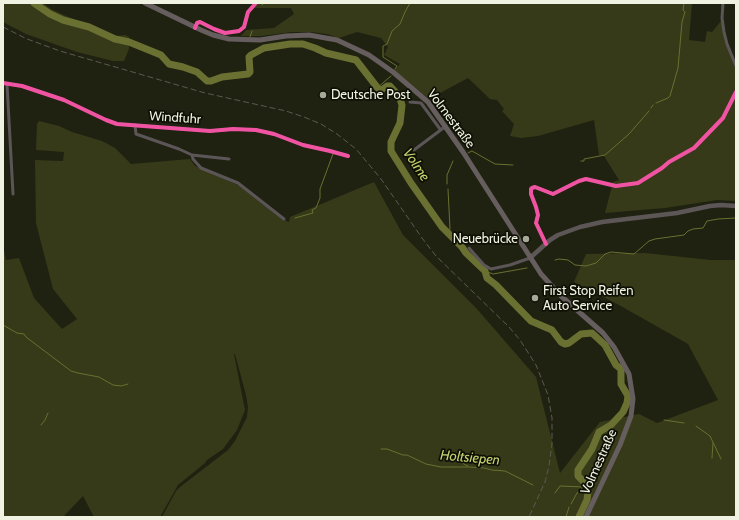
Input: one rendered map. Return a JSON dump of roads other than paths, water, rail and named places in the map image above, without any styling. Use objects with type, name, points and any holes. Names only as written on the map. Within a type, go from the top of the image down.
[{"type":"main road","name":"Volmestraße","points":[[145,3],[195,28],[213,35],[238,40],[260,40],[286,36],[308,35],[327,38],[346,44],[369,55],[393,72],[428,102],[446,126],[541,274],[561,296],[603,333],[614,347],[629,374],[633,399],[631,416],[620,445],[586,517]]},
{"type":"main road","points":[[530,258],[546,244],[564,232],[589,224],[677,214],[710,206],[736,206]]},
{"type":"street","points":[[195,28],[197,23],[200,22],[225,33],[239,32],[244,27],[248,12],[256,3]]},
{"type":"street","points":[[723,3],[722,18],[724,32],[736,66]]},
{"type":"street","name":"Windfuhr","points":[[3,83],[22,86],[64,100],[113,123],[210,131],[233,129],[256,130],[274,134],[303,145],[348,156]]},
{"type":"street","points":[[7,84],[13,194]]},
{"type":"street","points":[[546,244],[536,223],[538,215],[531,194],[532,188],[535,187],[553,194],[579,181],[586,180],[616,186],[638,183],[669,162],[694,148],[723,118],[736,92]]},
{"type":"street","points":[[410,102],[421,103],[440,130]]},
{"type":"street","points":[[135,125],[136,134],[192,155],[229,159]]},
{"type":"street","points":[[414,150],[446,126]]},
{"type":"street","points":[[192,155],[201,168],[238,183],[284,219]]},
{"type":"street","points":[[469,248],[484,265],[491,269],[510,265],[530,258]]},
{"type":"waterway","name":"Volme","points":[[34,3],[50,14],[63,20],[89,27],[115,39],[129,42],[161,55],[169,64],[197,72],[207,81],[222,77],[248,74],[250,72],[249,57],[264,48],[290,44],[303,44],[326,53],[356,60],[380,91],[387,86],[390,86],[399,96],[402,105],[400,123],[391,142],[391,151],[411,183],[442,227],[485,271],[487,278],[496,285],[531,321],[552,330],[561,342],[565,344],[569,343],[581,334],[592,333],[605,345],[616,365],[621,369],[621,384],[628,396],[627,403],[623,412],[611,425],[599,432],[592,449],[578,470],[578,476],[585,483],[588,492],[587,500],[579,517]]},
{"type":"waterway","points":[[395,69],[397,66],[383,57],[383,46],[387,44],[392,31],[400,24],[410,3]]},
{"type":"waterway","points":[[656,103],[670,96],[678,68],[682,22],[685,12],[683,10],[684,3]]},
{"type":"waterway","points":[[250,37],[252,31]]},
{"type":"waterway","points":[[377,88],[391,76]]},
{"type":"waterway","points":[[581,161],[584,161],[584,159],[605,155],[629,134],[649,111]]},
{"type":"waterway","points":[[468,153],[472,151],[495,164],[513,165]]},
{"type":"waterway","points":[[295,218],[313,213],[312,210],[316,208],[320,198],[320,189],[333,154]]},
{"type":"waterway","points":[[447,184],[447,175],[453,161]]},
{"type":"waterway","points":[[448,189],[450,229],[448,233]]},
{"type":"waterway","points":[[555,260],[568,260],[575,265],[586,266],[596,263],[605,254],[611,252],[634,254],[649,241],[684,235],[693,229],[703,228],[707,221],[736,218]]},
{"type":"waterway","points":[[485,271],[493,274],[527,268]]},
{"type":"waterway","points":[[3,325],[17,333],[24,334],[71,371],[99,377],[113,385],[121,386],[128,384]]},
{"type":"waterway","points":[[41,425],[48,413]]},
{"type":"waterway","points":[[664,420],[684,423]]},
{"type":"waterway","points":[[696,426],[710,436],[721,459]]},
{"type":"waterway","points":[[712,458],[713,443]]},
{"type":"waterway","name":"Holtsiepen","points":[[381,449],[387,449],[407,455],[426,464],[441,467],[469,467],[505,471],[533,485]]},
{"type":"waterway","name":"Holtsiepen","points":[[462,463],[468,466]]},
{"type":"waterway","name":"Holtsiepen","points":[[555,493],[560,486],[584,487],[586,485]]},
{"type":"waterway","points":[[571,504],[577,493],[583,487]]},
{"type":"waterway","points":[[566,517],[569,507]]},
{"type":"railway","points":[[3,27],[27,39],[60,51],[205,93],[286,111],[304,117],[321,124],[356,149],[381,179],[436,256],[509,327],[520,340],[536,365],[548,395],[552,418],[552,444],[545,482],[529,517]]},
{"type":"place","name":"Deutsche Post","points":[[323,95]]},
{"type":"place","name":"Neuebrücke","points":[[526,239]]},
{"type":"place","name":"First Stop Reifen Auto Service","points":[[535,298]]}]
